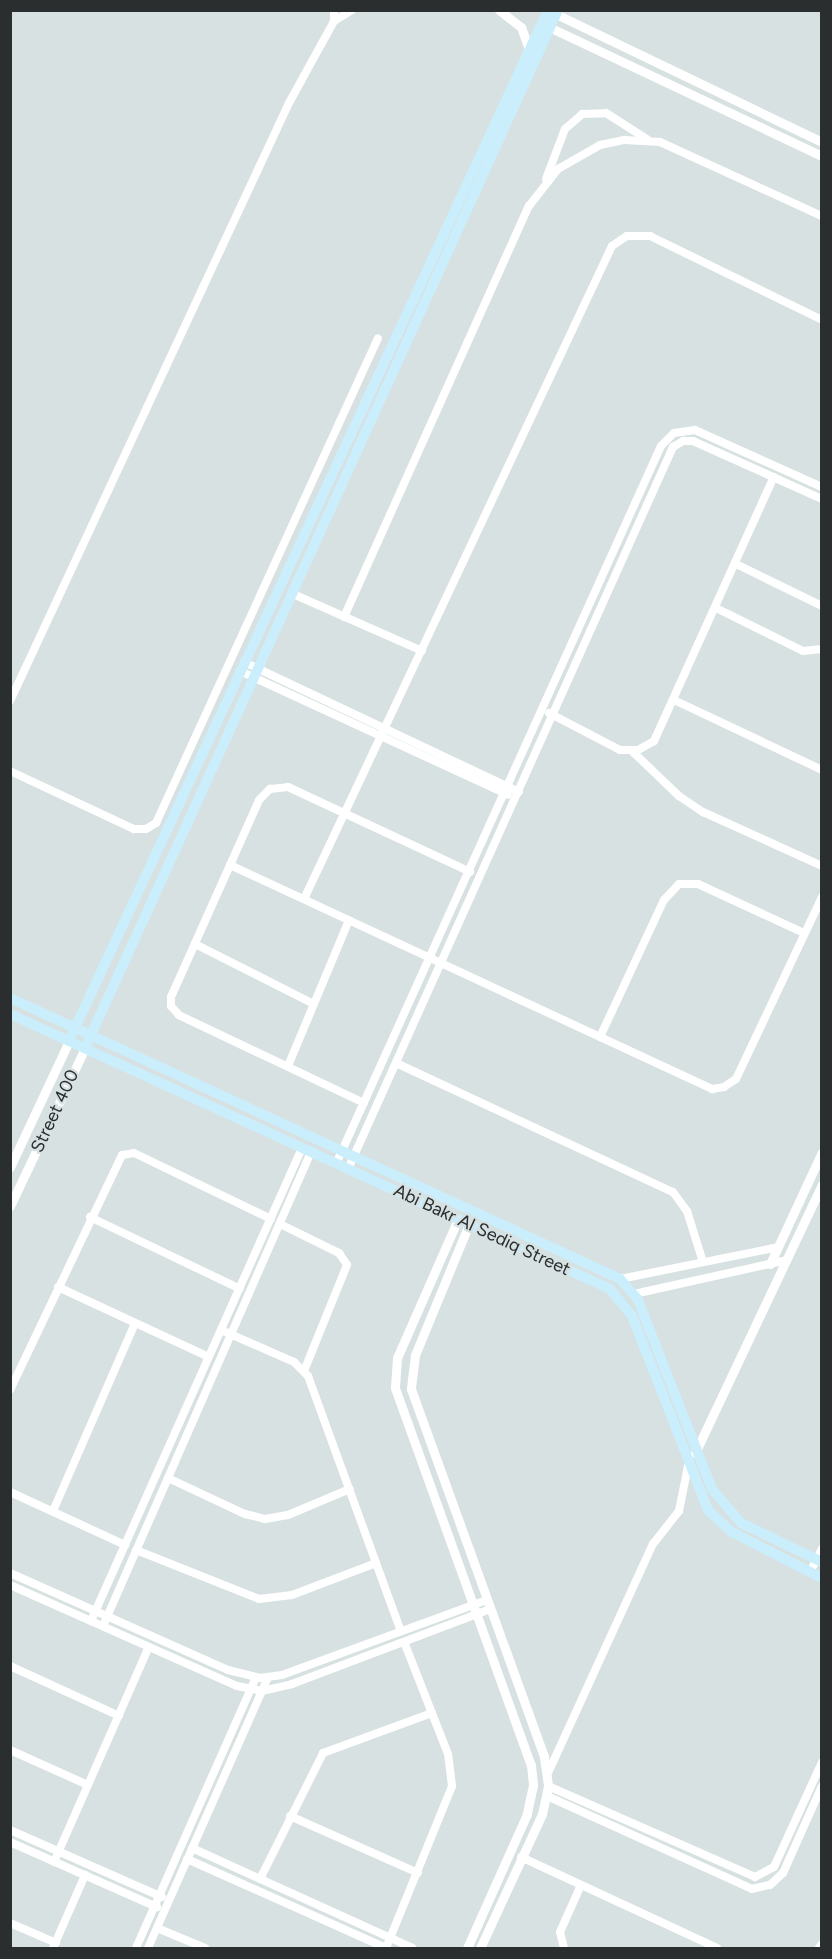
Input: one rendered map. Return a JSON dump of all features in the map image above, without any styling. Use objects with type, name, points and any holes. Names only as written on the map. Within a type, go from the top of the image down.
[{"type":"main road","points":[[69,1041],[242,667],[510,99],[549,27],[554,12]]},
{"type":"main road","points":[[85,1048],[293,594],[510,99],[529,49],[554,12]]},
{"type":"main road","name":"Abi Bakr Al Sediq Street","points":[[10,998],[620,1279],[634,1294],[712,1489],[741,1522],[819,1561]]},
{"type":"main road","name":"Abi Bakr Al Sediq Street","points":[[10,1014],[610,1289],[623,1301],[688,1466],[708,1510],[718,1523],[822,1578]]},
{"type":"street","points":[[10,701],[289,103],[334,21],[334,10]]},
{"type":"street","points":[[334,21],[352,10]]},
{"type":"street","points":[[499,10],[513,14],[521,27],[529,49]]},
{"type":"street","points":[[554,12],[822,142]]},
{"type":"street","points":[[549,27],[822,156]]},
{"type":"street","points":[[344,617],[529,206],[545,182],[565,129],[582,114],[606,113],[648,140],[685,150],[822,216]]},
{"type":"street","points":[[545,182],[567,162],[588,150],[612,142],[648,140]]},
{"type":"street","points":[[304,899],[422,651],[543,386],[608,251],[616,241],[633,234],[650,236],[822,320]]},
{"type":"street","points":[[10,771],[134,829],[146,829],[156,823],[378,338]]},
{"type":"street","points":[[336,1164],[470,872],[658,451],[669,436],[684,430],[700,432],[822,488]]},
{"type":"street","points":[[348,1169],[673,447],[693,441],[822,500]]},
{"type":"street","points":[[543,710],[614,748],[632,751],[644,748],[658,736],[774,477]]},
{"type":"street","points":[[736,564],[822,606]]},
{"type":"street","points":[[293,594],[422,651]]},
{"type":"street","points":[[716,608],[803,651],[822,649]]},
{"type":"street","points":[[242,667],[517,795]]},
{"type":"street","points":[[674,700],[822,770]]},
{"type":"street","points":[[632,751],[679,796],[703,812],[822,866]]},
{"type":"street","points":[[364,1103],[173,1009],[171,997],[259,800],[270,789],[288,787],[470,872]]},
{"type":"street","points":[[230,865],[712,1089],[730,1085],[822,897]]},
{"type":"street","points":[[600,1037],[664,900],[680,884],[698,884],[804,933]]},
{"type":"street","points":[[288,1066],[349,920]]},
{"type":"street","points":[[195,944],[314,1004]]},
{"type":"street","name":"Street 400","points":[[10,1167],[69,1041]]},
{"type":"street","name":"Street 400","points":[[10,1206],[85,1048]]},
{"type":"street","points":[[396,1063],[669,1190],[687,1210],[703,1262]]},
{"type":"street","points":[[91,1621],[271,1219],[307,1150]]},
{"type":"street","points":[[103,1626],[280,1224],[307,1150]]},
{"type":"street","points":[[10,1390],[117,1160],[131,1152],[271,1219]]},
{"type":"street","points":[[770,1264],[822,1152]]},
{"type":"street","points":[[548,1773],[653,1544],[679,1511],[688,1466],[822,1184]]},
{"type":"street","points":[[90,1217],[240,1288]]},
{"type":"street","points":[[458,1219],[397,1358],[394,1381],[531,1765],[533,1785],[527,1814],[467,1948]]},
{"type":"street","points":[[280,1224],[339,1253],[347,1265],[304,1371]]},
{"type":"street","points":[[469,1224],[415,1355],[411,1380],[416,1407],[548,1773],[548,1791],[480,1948]]},
{"type":"street","points":[[620,1279],[795,1244]]},
{"type":"street","points":[[634,1294],[787,1260]]},
{"type":"street","points":[[58,1287],[209,1357]]},
{"type":"street","points":[[53,1511],[135,1323]]},
{"type":"street","points":[[221,1330],[304,1371],[312,1383],[400,1631]]},
{"type":"street","points":[[168,1478],[245,1514],[264,1519],[288,1515],[350,1489]]},
{"type":"street","points":[[10,1492],[125,1545]]},
{"type":"street","points":[[810,1572],[819,1561],[822,1548]]},
{"type":"street","points":[[136,1550],[259,1599],[284,1597],[376,1563]]},
{"type":"street","points":[[10,1573],[228,1670],[256,1677],[268,1677],[400,1631],[475,1610]]},
{"type":"street","points":[[10,1585],[251,1690],[262,1691],[292,1684],[404,1642],[488,1605]]},
{"type":"street","points":[[187,1859],[386,1948],[452,1786],[450,1761],[404,1642]]},
{"type":"street","points":[[54,1862],[149,1647]]},
{"type":"street","points":[[10,1666],[119,1716]]},
{"type":"street","points":[[136,1948],[256,1677]]},
{"type":"street","points":[[148,1948],[268,1677]]},
{"type":"street","points":[[260,1880],[312,1769],[328,1749],[432,1713]]},
{"type":"street","points":[[10,1750],[88,1785]]},
{"type":"street","points":[[548,1791],[755,1877],[774,1867],[822,1762]]},
{"type":"street","points":[[548,1791],[752,1889],[770,1885],[783,1873],[821,1790]]},
{"type":"street","points":[[290,1816],[418,1873]]},
{"type":"street","points":[[10,1830],[169,1900]]},
{"type":"street","points":[[10,1842],[164,1911]]},
{"type":"street","points":[[192,1848],[412,1948]]},
{"type":"street","points":[[521,1857],[717,1948]]},
{"type":"street","points":[[10,1923],[54,1946],[85,1875]]},
{"type":"street","points":[[564,1948],[560,1932],[581,1885]]},
{"type":"street","points":[[157,1928],[205,1948]]},
{"type":"street","points":[[819,1948],[822,1944]]}]
